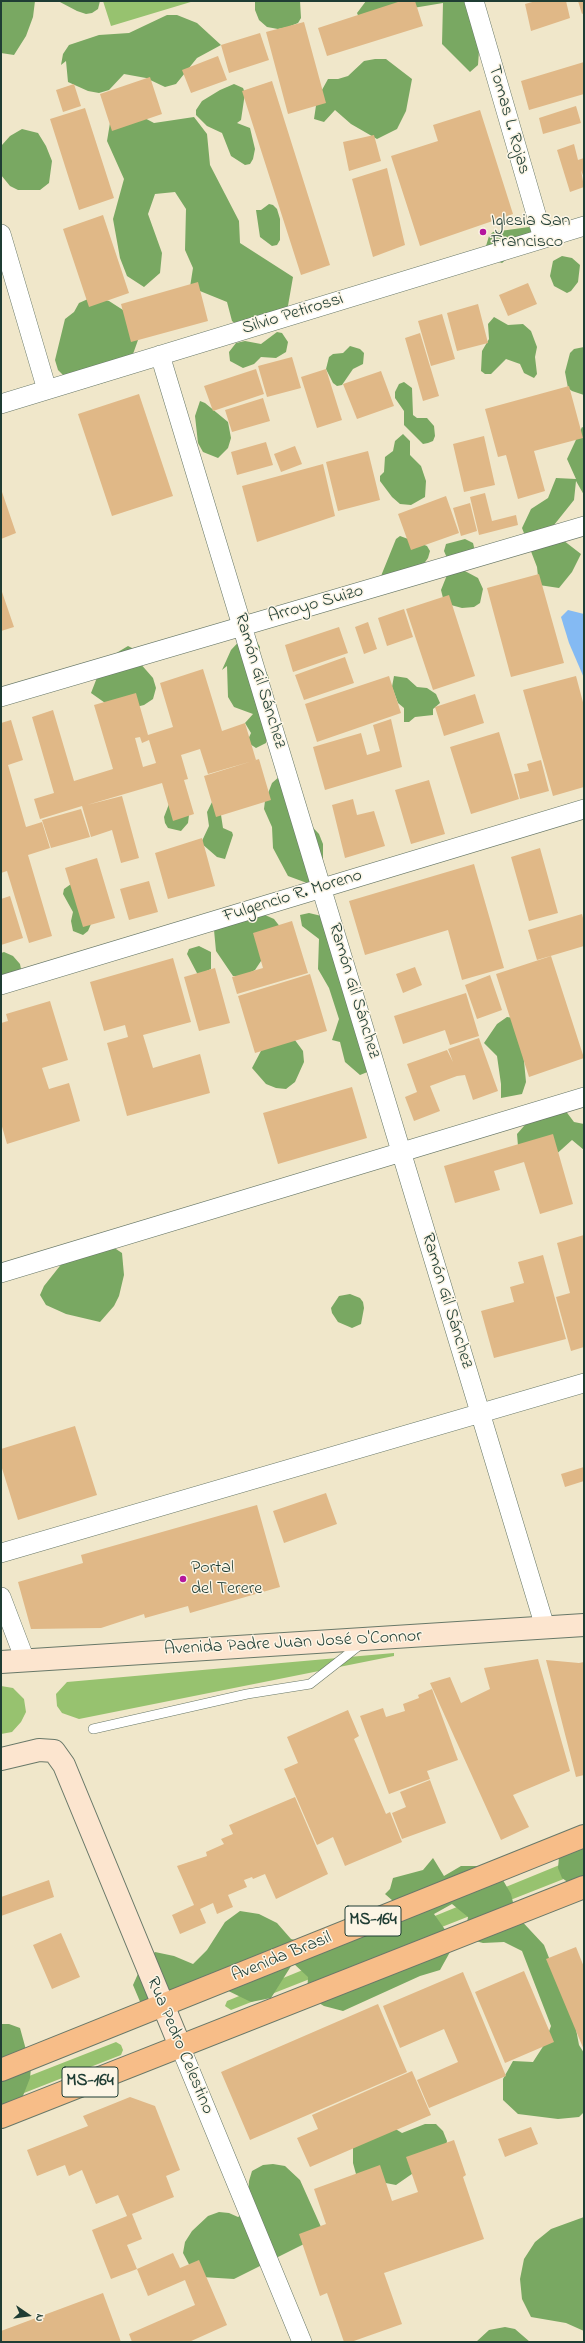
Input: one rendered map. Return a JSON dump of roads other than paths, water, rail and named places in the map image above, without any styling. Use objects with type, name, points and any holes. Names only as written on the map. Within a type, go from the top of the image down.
[{"type":"main road","name":"Avenida Padre Juan José O'Connor","points":[[1,1662],[584,1625]]},
{"type":"main road","name":"Rua Pedro Celestino","points":[[1,1759],[39,1750],[54,1751],[64,1765],[162,2006],[180,2046]]},
{"type":"main road","name":"Avenida Brasil","points":[[1,2070],[584,1836]]},
{"type":"main road","name":"MS-164","points":[[1,2118],[584,1887]]},
{"type":"street","name":"Tomas L. Rojas","points":[[474,1],[543,238]]},
{"type":"street","name":"Silvio Petirossi","points":[[1,404],[584,226]]},
{"type":"street","points":[[1,234],[47,390]]},
{"type":"street","name":"Ramón Gil Sánchez","points":[[160,355],[545,1628]]},
{"type":"street","name":"Arroyo Suizo","points":[[1,697],[584,526]]},
{"type":"street","name":"Fulgencio R. Moreno","points":[[1,986],[584,809]]},
{"type":"street","points":[[1,1273],[584,1097]]},
{"type":"street","points":[[1,1553],[584,1383]]},
{"type":"street","points":[[1,1597],[25,1660]]},
{"type":"street","name":"Rua Pedro Celestino","points":[[180,2046],[302,2342]]},
{"type":"lane","points":[[93,1729],[247,1694],[310,1684],[366,1640]]},
{"type":"water","points":[[568,610],[584,614],[584,678],[569,643],[561,617]]},
{"type":"place","name":"Iglesia San Francisco","points":[[483,232]]},
{"type":"place","name":"Portal del Terere","points":[[183,1579]]}]
